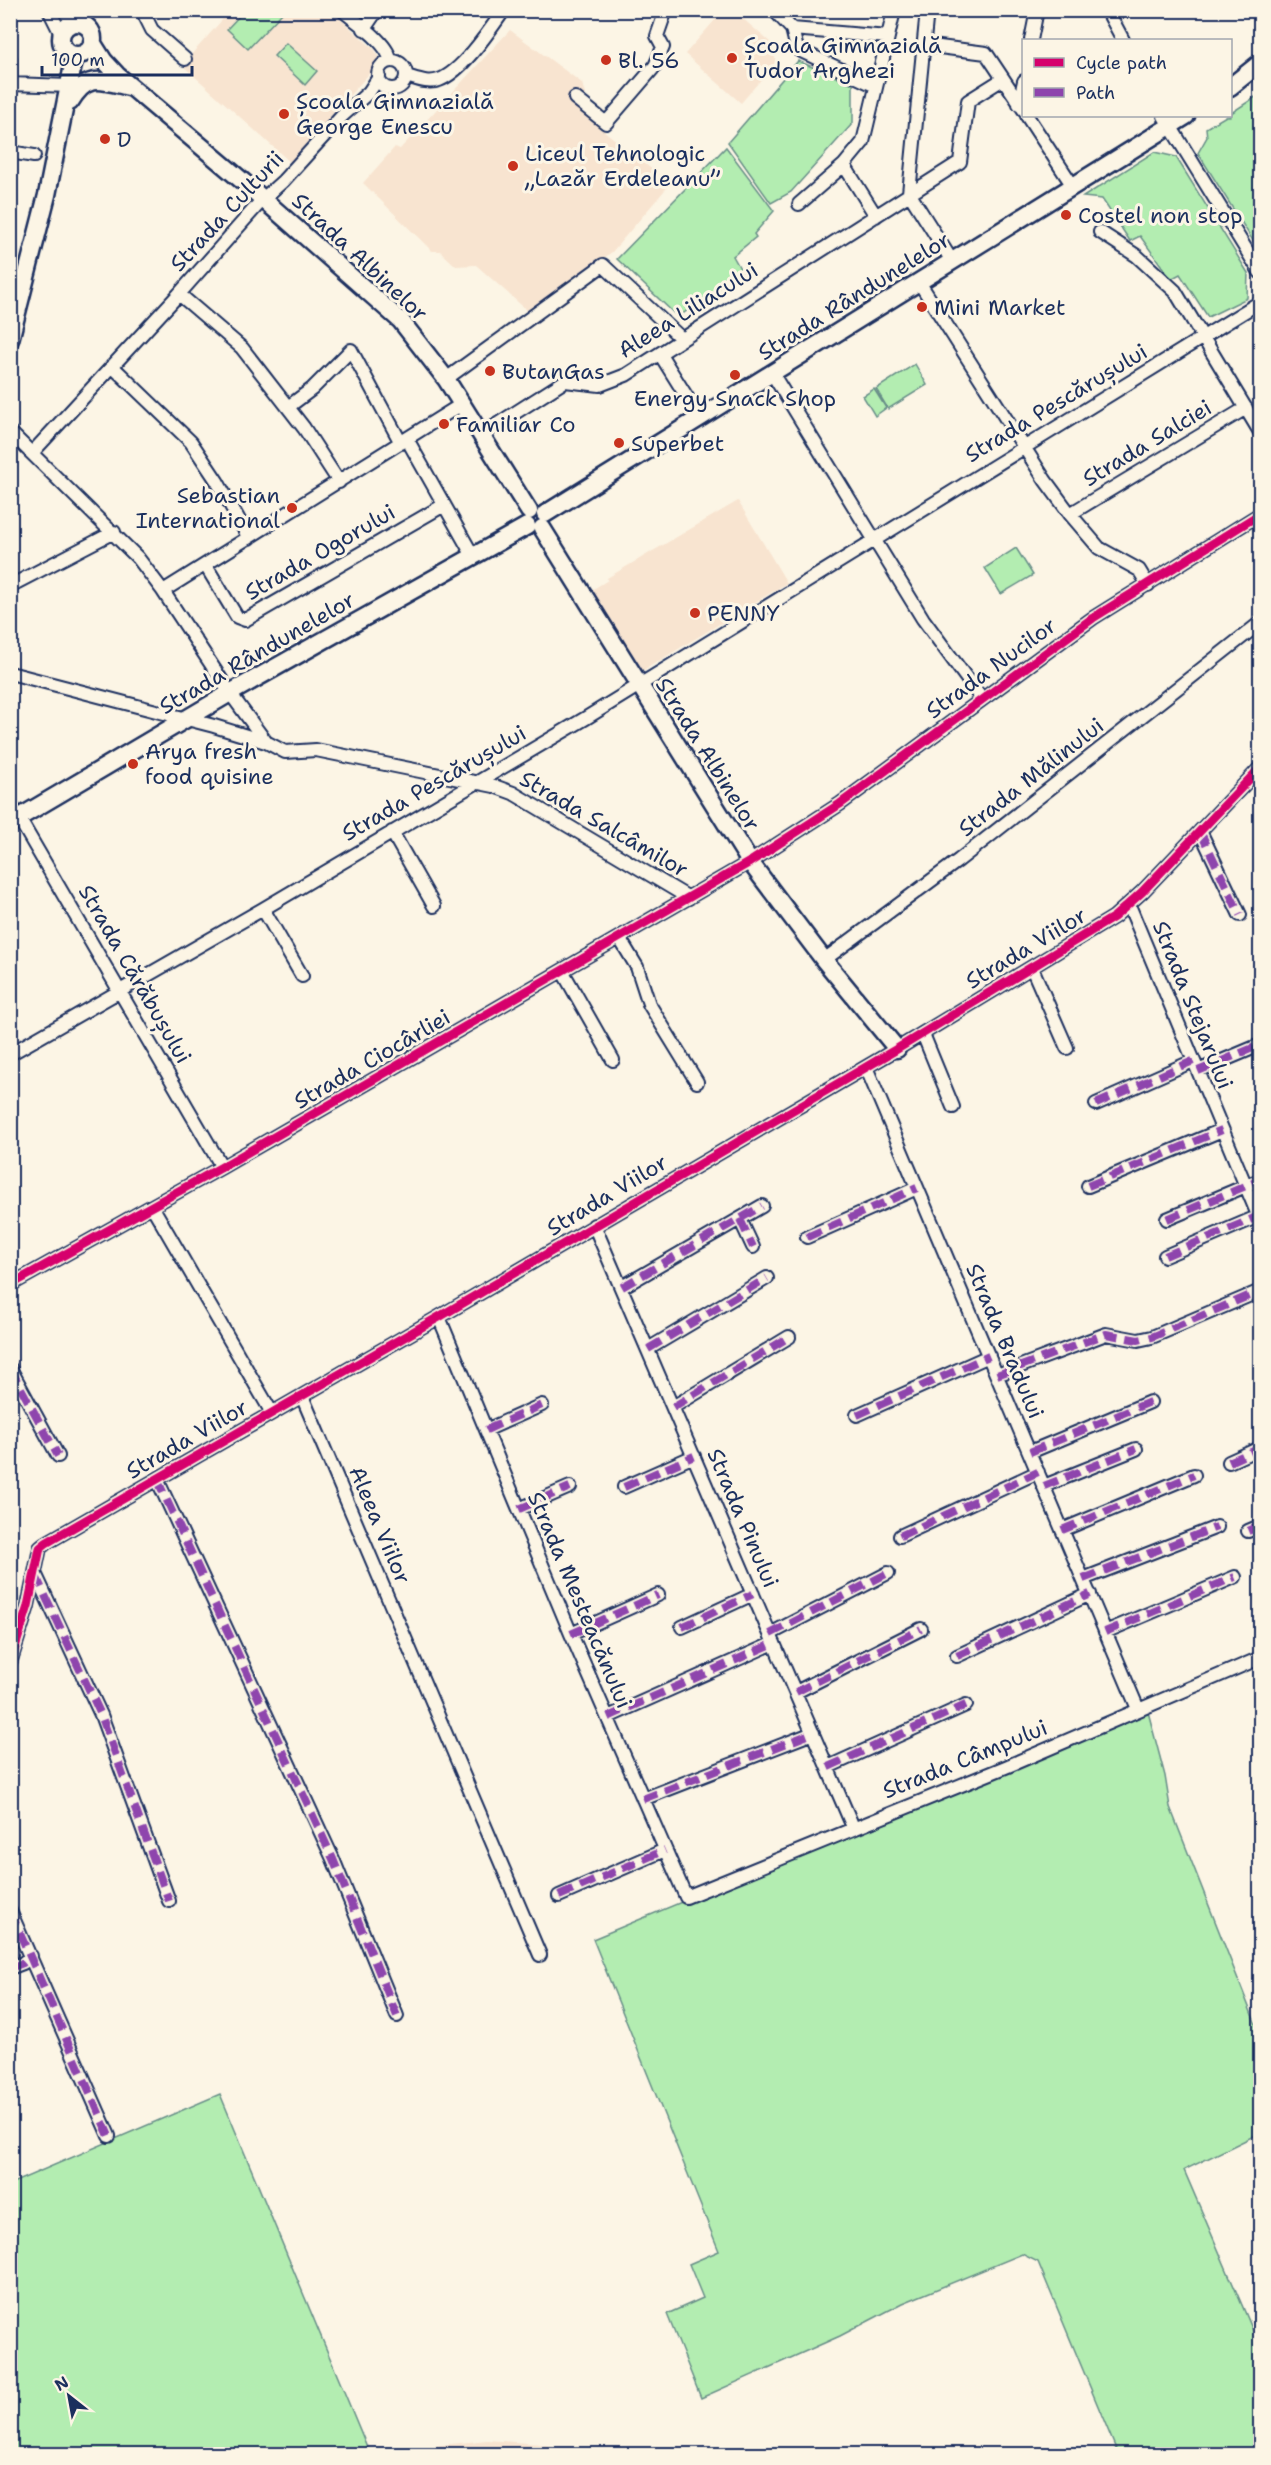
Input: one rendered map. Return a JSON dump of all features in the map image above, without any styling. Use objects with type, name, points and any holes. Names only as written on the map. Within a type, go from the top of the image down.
[{"type":"street","name":"Strada Albinelor","points":[[49,10],[76,23],[117,75]]},
{"type":"street","points":[[142,10],[152,30],[185,60]]},
{"type":"street","points":[[342,10],[383,45],[390,54],[390,61]]},
{"type":"street","points":[[364,29],[377,10]]},
{"type":"street","points":[[406,76],[423,81],[438,81],[448,75],[472,51],[504,10]]},
{"type":"street","points":[[575,98],[606,123],[655,66],[663,47],[657,36],[666,10]]},
{"type":"street","points":[[774,10],[792,29],[796,49],[876,86]]},
{"type":"street","points":[[799,204],[843,165],[863,142],[894,10]]},
{"type":"street","points":[[927,10],[909,194],[952,261]]},
{"type":"street","points":[[1031,39],[1037,10]]},
{"type":"street","points":[[1107,10],[1123,39]]},
{"type":"street","points":[[76,23],[63,46],[66,50],[78,55]]},
{"type":"street","points":[[10,340],[30,270],[78,55],[88,50],[76,23]]},
{"type":"street","points":[[792,29],[888,37]]},
{"type":"street","points":[[924,45],[986,53],[1021,107]]},
{"type":"street","name":"Strada Albinelor","points":[[78,55],[117,75],[133,88],[395,315],[446,379],[482,434],[750,862],[824,960],[897,1049]]},
{"type":"street","points":[[10,59],[10,78]]},
{"type":"street","points":[[390,61],[402,65],[406,76],[403,84],[395,88],[382,85],[379,77],[380,68],[390,61]]},
{"type":"street","points":[[1232,86],[1259,66]]},
{"type":"street","name":"Strada Culturii","points":[[32,453],[263,199],[283,182],[342,116],[369,92],[379,77]]},
{"type":"street","name":"Aleea Liliacului","points":[[482,434],[565,381],[600,385],[626,375],[960,162],[968,101],[1003,79]]},
{"type":"street","points":[[66,108],[78,89],[90,81],[105,81],[133,88]]},
{"type":"street","points":[[10,84],[70,86]]},
{"type":"street","points":[[1028,117],[1073,186]]},
{"type":"street","name":"Strada Rândunelelor","points":[[15,820],[230,693],[536,520],[1073,186],[1167,121],[1182,117]]},
{"type":"street","points":[[1167,121],[1260,272]]},
{"type":"street","points":[[10,152],[34,156]]},
{"type":"street","points":[[843,165],[876,216]]},
{"type":"street","points":[[1100,232],[1137,256],[1175,291],[1260,432]]},
{"type":"street","points":[[446,379],[603,265],[682,339]]},
{"type":"street","name":"Strada Salciei","points":[[919,282],[1024,447],[1070,514],[1099,548],[1138,570],[1148,585]]},
{"type":"street","name":"Strada Culturii","points":[[179,294],[242,348],[290,410]]},
{"type":"street","name":"Strada Pescărușului","points":[[10,1054],[263,909],[639,686],[1260,302]]},
{"type":"street","points":[[339,482],[290,410],[351,350],[473,556]]},
{"type":"street","points":[[660,354],[700,418]]},
{"type":"street","points":[[112,366],[190,442],[217,482],[249,538]]},
{"type":"street","points":[[772,373],[923,618],[981,698]]},
{"type":"street","name":"Strada Ogorului","points":[[164,591],[462,404]]},
{"type":"street","name":"Strada Salciei","points":[[1070,514],[1246,408]]},
{"type":"street","points":[[10,432],[138,558],[164,591],[230,693],[266,742]]},
{"type":"street","name":"Strada Ogorului","points":[[206,566],[237,617],[245,620],[444,505]]},
{"type":"street","name":"Strada Nucilor","points":[[750,862],[840,804],[981,698],[1094,618],[1260,514]]},
{"type":"street","points":[[10,586],[114,532]]},
{"type":"street","name":"Strada Mălinului","points":[[824,960],[959,860],[1260,623]]},
{"type":"street","points":[[10,672],[187,718],[266,742]]},
{"type":"street","name":"Strada Salcâmilor","points":[[266,742],[285,752],[316,750],[477,783],[513,793],[689,898]]},
{"type":"street","name":"Strada Viilor","points":[[10,1663],[28,1606],[40,1548],[46,1543],[439,1317],[923,1034],[1114,917],[1129,905],[1260,768]]},
{"type":"street","name":"Strada Cărăbușului","points":[[10,803],[15,820],[120,990],[222,1167]]},
{"type":"street","points":[[1200,831],[1240,915]]},
{"type":"street","points":[[392,832],[434,906]]},
{"type":"street","name":"Strada Ciocârliei","points":[[10,1284],[222,1167],[750,862]]},
{"type":"street","name":"Strada Stejarului","points":[[1129,905],[1260,1218]]},
{"type":"street","points":[[263,909],[302,976]]},
{"type":"street","points":[[620,939],[637,967],[649,1004],[697,1082]]},
{"type":"street","points":[[1032,968],[1067,1048]]},
{"type":"street","points":[[563,972],[613,1060]]},
{"type":"street","points":[[923,1034],[953,1107]]},
{"type":"street","points":[[1096,1104],[1196,1066],[1260,1045]]},
{"type":"street","name":"Strada Bradului","points":[[866,1067],[1137,1709]]},
{"type":"street","points":[[1088,1186],[1222,1130]]},
{"type":"street","points":[[1167,1219],[1260,1180]]},
{"type":"street","points":[[807,1237],[917,1188]]},
{"type":"street","points":[[153,1206],[272,1413]]},
{"type":"street","points":[[622,1287],[762,1206]]},
{"type":"street","points":[[1165,1256],[1260,1218]]},
{"type":"street","points":[[740,1219],[753,1247]]},
{"type":"street","name":"Strada Pinului","points":[[594,1225],[853,1827]]},
{"type":"street","points":[[648,1349],[767,1278]]},
{"type":"street","points":[[997,1375],[1106,1334],[1138,1340],[1152,1337],[1260,1291]]},
{"type":"street","name":"Strada Mesteacănului","points":[[439,1317],[571,1634],[686,1897]]},
{"type":"street","points":[[673,1407],[789,1337]]},
{"type":"street","points":[[857,1415],[989,1356]]},
{"type":"street","points":[[10,1368],[58,1456]]},
{"type":"street","name":"Aleea Viilor","points":[[302,1396],[540,1955]]},
{"type":"street","points":[[1030,1452],[1150,1402]]},
{"type":"street","points":[[486,1430],[542,1405]]},
{"type":"street","points":[[1228,1462],[1260,1448]]},
{"type":"street","points":[[1044,1486],[1136,1449]]},
{"type":"street","points":[[624,1487],[694,1456]]},
{"type":"street","points":[[900,1536],[1038,1472]]},
{"type":"street","points":[[1062,1530],[1194,1475]]},
{"type":"street","points":[[157,1479],[333,1859],[397,2016]]},
{"type":"street","points":[[519,1509],[570,1487]]},
{"type":"street","points":[[1248,1531],[1260,1526]]},
{"type":"street","points":[[1083,1579],[1217,1527]]},
{"type":"street","points":[[35,1573],[101,1715],[169,1901]]},
{"type":"street","points":[[608,1717],[772,1638],[888,1573]]},
{"type":"street","points":[[1105,1632],[1235,1577]]},
{"type":"street","points":[[682,1627],[753,1594]]},
{"type":"street","points":[[957,1656],[1090,1594]]},
{"type":"street","points":[[571,1634],[658,1595]]},
{"type":"street","points":[[796,1692],[921,1629]]},
{"type":"street","name":"Strada Câmpului","points":[[686,1897],[853,1827],[1008,1766],[1260,1658]]},
{"type":"street","points":[[828,1767],[966,1705]]},
{"type":"street","points":[[643,1799],[813,1733]]},
{"type":"street","points":[[559,1896],[665,1850]]},
{"type":"street","points":[[10,1911],[109,2136]]},
{"type":"street","points":[[10,1968],[23,1963],[31,1956]]},
{"type":"shaded area","name":"Școala Gimnazială George Enescu","points":[[231,10],[331,11],[375,50],[378,57],[377,65],[290,162],[182,65]]},
{"type":"shaded area","name":"Școala Gimnazială Tudor Arghezi","points":[[723,11],[734,11],[771,43],[776,62],[741,103],[685,54]]},
{"type":"shaded area","name":"Liceul Tehnologic „Lazăr Erdeleanu”","points":[[510,30],[582,83],[592,121],[670,184],[612,252],[529,312],[476,265],[456,266],[440,251],[432,251],[363,183],[395,147],[400,149]]},
{"type":"shaded area","points":[[738,501],[787,583],[639,673],[590,591],[608,580],[607,578]]},
{"type":"shaded area","points":[[487,2440],[540,2444],[582,2454],[406,2454],[432,2446]]},
{"type":"green space","points":[[244,11],[284,11],[248,49],[227,29]]},
{"type":"green space","points":[[286,43],[317,71],[305,85],[274,56]]},
{"type":"green space","points":[[798,61],[853,84],[853,123],[791,192],[771,203],[728,142]]},
{"type":"green space","points":[[1260,94],[1260,252],[1198,153],[1207,137],[1206,128],[1224,117],[1232,117],[1232,112]]},
{"type":"green space","points":[[726,147],[774,211],[754,234],[756,237],[733,256],[742,272],[678,317],[617,259]]},
{"type":"green space","points":[[1154,152],[1176,157],[1248,273],[1247,298],[1208,317],[1180,274],[1171,279],[1140,236],[1130,241],[1102,199],[1083,197]]},
{"type":"green space","points":[[915,364],[927,385],[888,409],[876,389]]},
{"type":"green space","points":[[874,389],[886,408],[875,416],[863,396]]},
{"type":"green space","points":[[1016,548],[1033,575],[1001,594],[985,568]]},
{"type":"green space","points":[[1147,1708],[1165,1776],[1170,1807],[1260,2035],[1260,2133],[1184,2170],[1260,2347],[1260,2454],[1118,2454],[1038,2262],[1022,2254],[903,2303],[840,2336],[701,2398],[667,2314],[703,2298],[689,2264],[719,2251],[593,1939]]},
{"type":"green space","points":[[220,2094],[370,2454],[11,2454],[10,2184]]},
{"type":"marked path","points":[[1200,831],[1240,915]]},
{"type":"marked path","points":[[1198,1071],[1260,1045]]},
{"type":"marked path","points":[[1096,1104],[1193,1061]]},
{"type":"marked path","points":[[1088,1186],[1222,1130]]},
{"type":"marked path","points":[[1167,1219],[1260,1180]]},
{"type":"marked path","points":[[807,1237],[917,1188]]},
{"type":"marked path","points":[[622,1287],[762,1206]]},
{"type":"marked path","points":[[1165,1256],[1259,1216]]},
{"type":"marked path","points":[[740,1219],[753,1247]]},
{"type":"marked path","points":[[648,1349],[767,1278]]},
{"type":"marked path","points":[[997,1375],[1106,1334],[1138,1340],[1152,1337],[1260,1291]]},
{"type":"marked path","points":[[673,1407],[789,1337]]},
{"type":"marked path","points":[[857,1415],[989,1356]]},
{"type":"marked path","points":[[10,1368],[58,1456]]},
{"type":"marked path","points":[[1030,1452],[1150,1402]]},
{"type":"marked path","points":[[486,1430],[542,1405]]},
{"type":"marked path","points":[[1229,1462],[1260,1448]]},
{"type":"marked path","points":[[1044,1486],[1136,1449]]},
{"type":"marked path","points":[[624,1487],[694,1456]]},
{"type":"marked path","points":[[900,1536],[1038,1472]]},
{"type":"marked path","points":[[1062,1530],[1194,1475]]},
{"type":"marked path","points":[[157,1479],[333,1859],[397,2016]]},
{"type":"marked path","points":[[519,1509],[570,1487]]},
{"type":"marked path","points":[[1248,1531],[1260,1526]]},
{"type":"marked path","points":[[1083,1579],[1217,1527]]},
{"type":"marked path","points":[[770,1634],[888,1573]]},
{"type":"marked path","points":[[35,1574],[101,1715],[169,1901]]},
{"type":"marked path","points":[[1105,1632],[1235,1577]]},
{"type":"marked path","points":[[682,1627],[753,1594]]},
{"type":"marked path","points":[[957,1656],[1090,1594]]},
{"type":"marked path","points":[[571,1634],[658,1595]]},
{"type":"marked path","points":[[796,1692],[921,1629]]},
{"type":"marked path","points":[[608,1717],[774,1643]]},
{"type":"marked path","points":[[828,1767],[966,1705]]},
{"type":"marked path","points":[[643,1799],[813,1733]]},
{"type":"marked path","points":[[559,1896],[665,1850]]},
{"type":"marked path","points":[[10,1911],[109,2136]]},
{"type":"marked path","points":[[10,1968],[23,1963],[31,1956]]},
{"type":"cycle path","points":[[10,1285],[222,1167],[750,862],[840,804],[1093,618],[1260,514]]},
{"type":"cycle path","points":[[10,1663],[28,1606],[40,1548],[46,1543],[439,1317],[897,1049],[1114,917],[1142,892],[1260,768]]},
{"type":"place","name":"Școala Gimnazială Tudor Arghezi","points":[[732,58]]},
{"type":"place","name":"Bl. 56","points":[[606,60]]},
{"type":"place","name":"Școala Gimnazială George Enescu","points":[[284,114]]},
{"type":"place","name":"D","points":[[105,139]]},
{"type":"place","name":"Liceul Tehnologic „Lazăr Erdeleanu”","points":[[513,166]]},
{"type":"place","name":"Costel non stop","points":[[1066,215]]},
{"type":"place","name":"Mini Market","points":[[922,307]]},
{"type":"place","name":"ButanGas","points":[[490,371]]},
{"type":"place","name":"Energy Snack Shop","points":[[735,375]]},
{"type":"place","name":"Familiar Co","points":[[444,424]]},
{"type":"place","name":"Superbet","points":[[619,443]]},
{"type":"place","name":"Sebastian International","points":[[292,508]]},
{"type":"place","name":"PENNY","points":[[695,613]]},
{"type":"place","name":"Arya fresh food quisine","points":[[133,764]]}]
